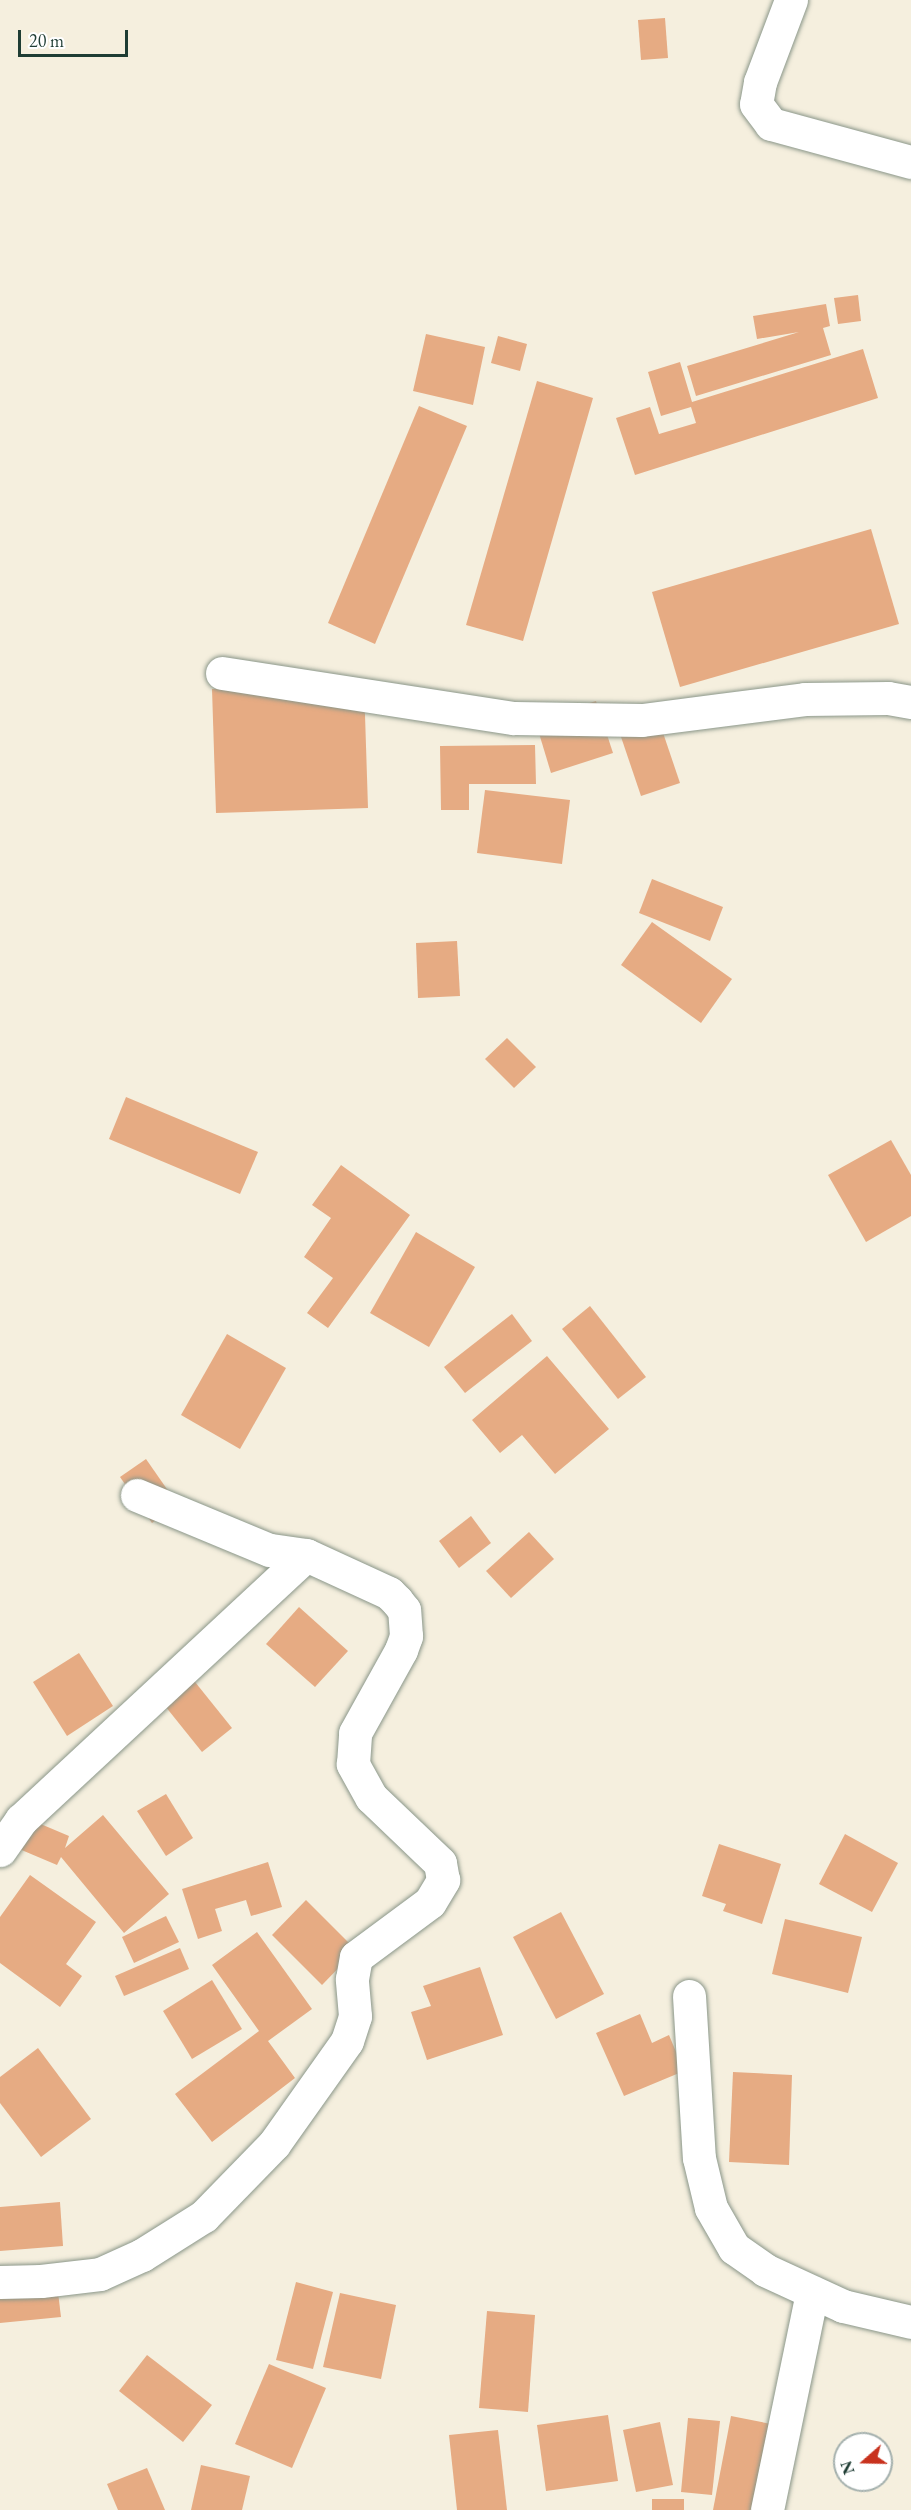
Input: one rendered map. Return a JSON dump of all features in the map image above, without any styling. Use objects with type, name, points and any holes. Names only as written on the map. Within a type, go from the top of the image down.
[{"type":"street","points":[[791,0],[760,82],[756,104],[771,124],[911,162]]},
{"type":"street","points":[[222,673],[514,718],[642,720],[805,699],[888,698],[911,702]]},
{"type":"street","points":[[0,2282],[41,2281],[100,2274],[142,2255],[204,2216],[274,2144],[347,2041],[355,2016],[352,1979],[356,1957],[430,1902],[443,1880],[440,1863],[371,1797],[353,1764],[355,1733],[401,1650],[406,1636],[404,1610],[389,1593],[306,1555],[269,1550],[137,1495]]},
{"type":"street","points":[[0,1850],[21,1820],[306,1555]]},
{"type":"street","points":[[689,1996],[699,2158],[711,2208],[734,2248],[765,2270],[843,2306],[911,2322]]},
{"type":"street","points":[[766,2510],[812,2293]]},
{"type":"building","points":[[665,18],[668,58],[641,60],[638,20]]},
{"type":"building","points":[[858,295],[861,321],[838,324],[834,298]]},
{"type":"building","points":[[826,304],[830,326],[823,328],[831,355],[696,396],[687,366],[799,332],[757,339],[753,316]]},
{"type":"building","points":[[426,334],[485,347],[473,405],[413,391]]},
{"type":"building","points":[[498,336],[527,344],[520,371],[491,363]]},
{"type":"building","points":[[863,349],[878,398],[635,475],[616,418],[650,407],[659,434],[696,423],[691,407],[661,416],[648,372],[680,362],[692,402]]},
{"type":"building","points":[[537,381],[593,398],[523,641],[466,625]]},
{"type":"building","points":[[419,406],[467,426],[375,644],[328,623]]},
{"type":"building","points":[[871,529],[899,624],[680,687],[652,592]]},
{"type":"building","points":[[364,684],[368,808],[216,813],[212,689]]},
{"type":"building","points":[[596,701],[613,753],[551,773],[535,720]]},
{"type":"building","points":[[657,715],[680,783],[641,796],[618,728]]},
{"type":"building","points":[[535,745],[536,784],[469,784],[469,810],[441,810],[440,746]]},
{"type":"building","points":[[485,790],[570,800],[562,864],[477,853]]},
{"type":"building","points":[[652,879],[723,907],[710,941],[639,913]]},
{"type":"building","points":[[652,922],[732,979],[701,1023],[621,965]]},
{"type":"building","points":[[457,941],[460,996],[418,998],[416,943]]},
{"type":"building","points":[[507,1038],[536,1067],[514,1088],[485,1059]]},
{"type":"building","points":[[126,1097],[258,1152],[240,1194],[109,1139]]},
{"type":"building","points":[[891,1140],[911,1175],[911,1216],[866,1242],[828,1175]]},
{"type":"building","points":[[341,1165],[410,1215],[328,1328],[307,1313],[333,1278],[304,1257],[331,1218],[312,1205]]},
{"type":"building","points":[[416,1232],[475,1267],[429,1347],[370,1313]]},
{"type":"building","points":[[590,1306],[646,1377],[618,1399],[562,1329]]},
{"type":"building","points":[[512,1314],[532,1341],[465,1393],[444,1367]]},
{"type":"building","points":[[227,1334],[286,1368],[240,1449],[181,1415]]},
{"type":"building","points":[[547,1356],[609,1429],[555,1474],[522,1435],[500,1453],[472,1420]]},
{"type":"building","points":[[146,1459],[178,1505],[152,1523],[120,1477]]},
{"type":"building","points":[[471,1516],[491,1543],[459,1568],[439,1541]]},
{"type":"building","points":[[529,1532],[554,1559],[511,1598],[486,1571]]},
{"type":"building","points":[[299,1607],[348,1651],[315,1687],[266,1644]]},
{"type":"building","points":[[79,1653],[113,1706],[67,1736],[33,1682]]},
{"type":"building","points":[[179,1662],[232,1728],[202,1752],[149,1686]]},
{"type":"building","points":[[166,1794],[193,1838],[166,1856],[137,1811]]},
{"type":"building","points":[[17,1814],[69,1836],[65,1848],[103,1815],[169,1894],[124,1933],[61,1857],[57,1865],[5,1843]]},
{"type":"building","points":[[845,1834],[898,1863],[872,1912],[819,1884]]},
{"type":"building","points":[[719,1844],[781,1864],[762,1924],[723,1911],[726,1904],[702,1896]]},
{"type":"building","points":[[268,1862],[282,1907],[251,1916],[246,1900],[215,1909],[222,1931],[198,1939],[182,1889]]},
{"type":"building","points":[[30,1875],[96,1922],[66,1964],[82,1976],[60,2007],[0,1963],[0,1917]]},
{"type":"building","points":[[306,1900],[356,1950],[322,1985],[272,1935]]},
{"type":"building","points":[[561,1912],[604,1994],[556,2019],[513,1937]]},
{"type":"building","points":[[166,1916],[179,1942],[134,1963],[122,1937]]},
{"type":"building","points":[[785,1919],[862,1937],[848,1993],[772,1974]]},
{"type":"building","points":[[257,1932],[312,2009],[268,2041],[295,2078],[212,2142],[175,2094],[259,2031],[212,1965]]},
{"type":"building","points":[[180,1948],[189,1969],[124,1996],[115,1976]]},
{"type":"building","points":[[480,1967],[503,2035],[427,2060],[411,2012],[431,2006],[423,1986]]},
{"type":"building","points":[[212,1980],[242,2029],[192,2059],[163,2011]]},
{"type":"building","points":[[640,2014],[652,2043],[669,2035],[684,2071],[624,2096],[596,2033]]},
{"type":"building","points":[[38,2048],[91,2119],[41,2157],[0,2103],[0,2077]]},
{"type":"building","points":[[733,2072],[792,2075],[789,2165],[729,2162]]},
{"type":"building","points":[[60,2202],[63,2246],[0,2251],[0,2207]]},
{"type":"building","points":[[296,2282],[333,2292],[313,2369],[276,2360]]},
{"type":"building","points":[[57,2284],[61,2317],[0,2323],[0,2290]]},
{"type":"building","points":[[340,2293],[396,2305],[381,2379],[323,2367]]},
{"type":"building","points":[[487,2311],[535,2315],[528,2412],[479,2408]]},
{"type":"building","points":[[147,2355],[212,2405],[183,2442],[119,2391]]},
{"type":"building","points":[[269,2364],[326,2388],[292,2468],[235,2444]]},
{"type":"building","points":[[608,2415],[618,2481],[546,2491],[537,2425]]},
{"type":"building","points":[[731,2416],[771,2424],[754,2510],[713,2510]]},
{"type":"building","points":[[688,2418],[720,2421],[712,2495],[681,2492]]},
{"type":"building","points":[[660,2422],[673,2485],[636,2492],[623,2430]]},
{"type":"building","points":[[498,2430],[507,2510],[457,2510],[449,2435]]},
{"type":"building","points":[[201,2465],[250,2476],[242,2510],[191,2510]]},
{"type":"building","points":[[147,2468],[165,2510],[118,2510],[107,2484]]},
{"type":"building","points":[[652,2499],[684,2499],[684,2510],[652,2510]]}]
